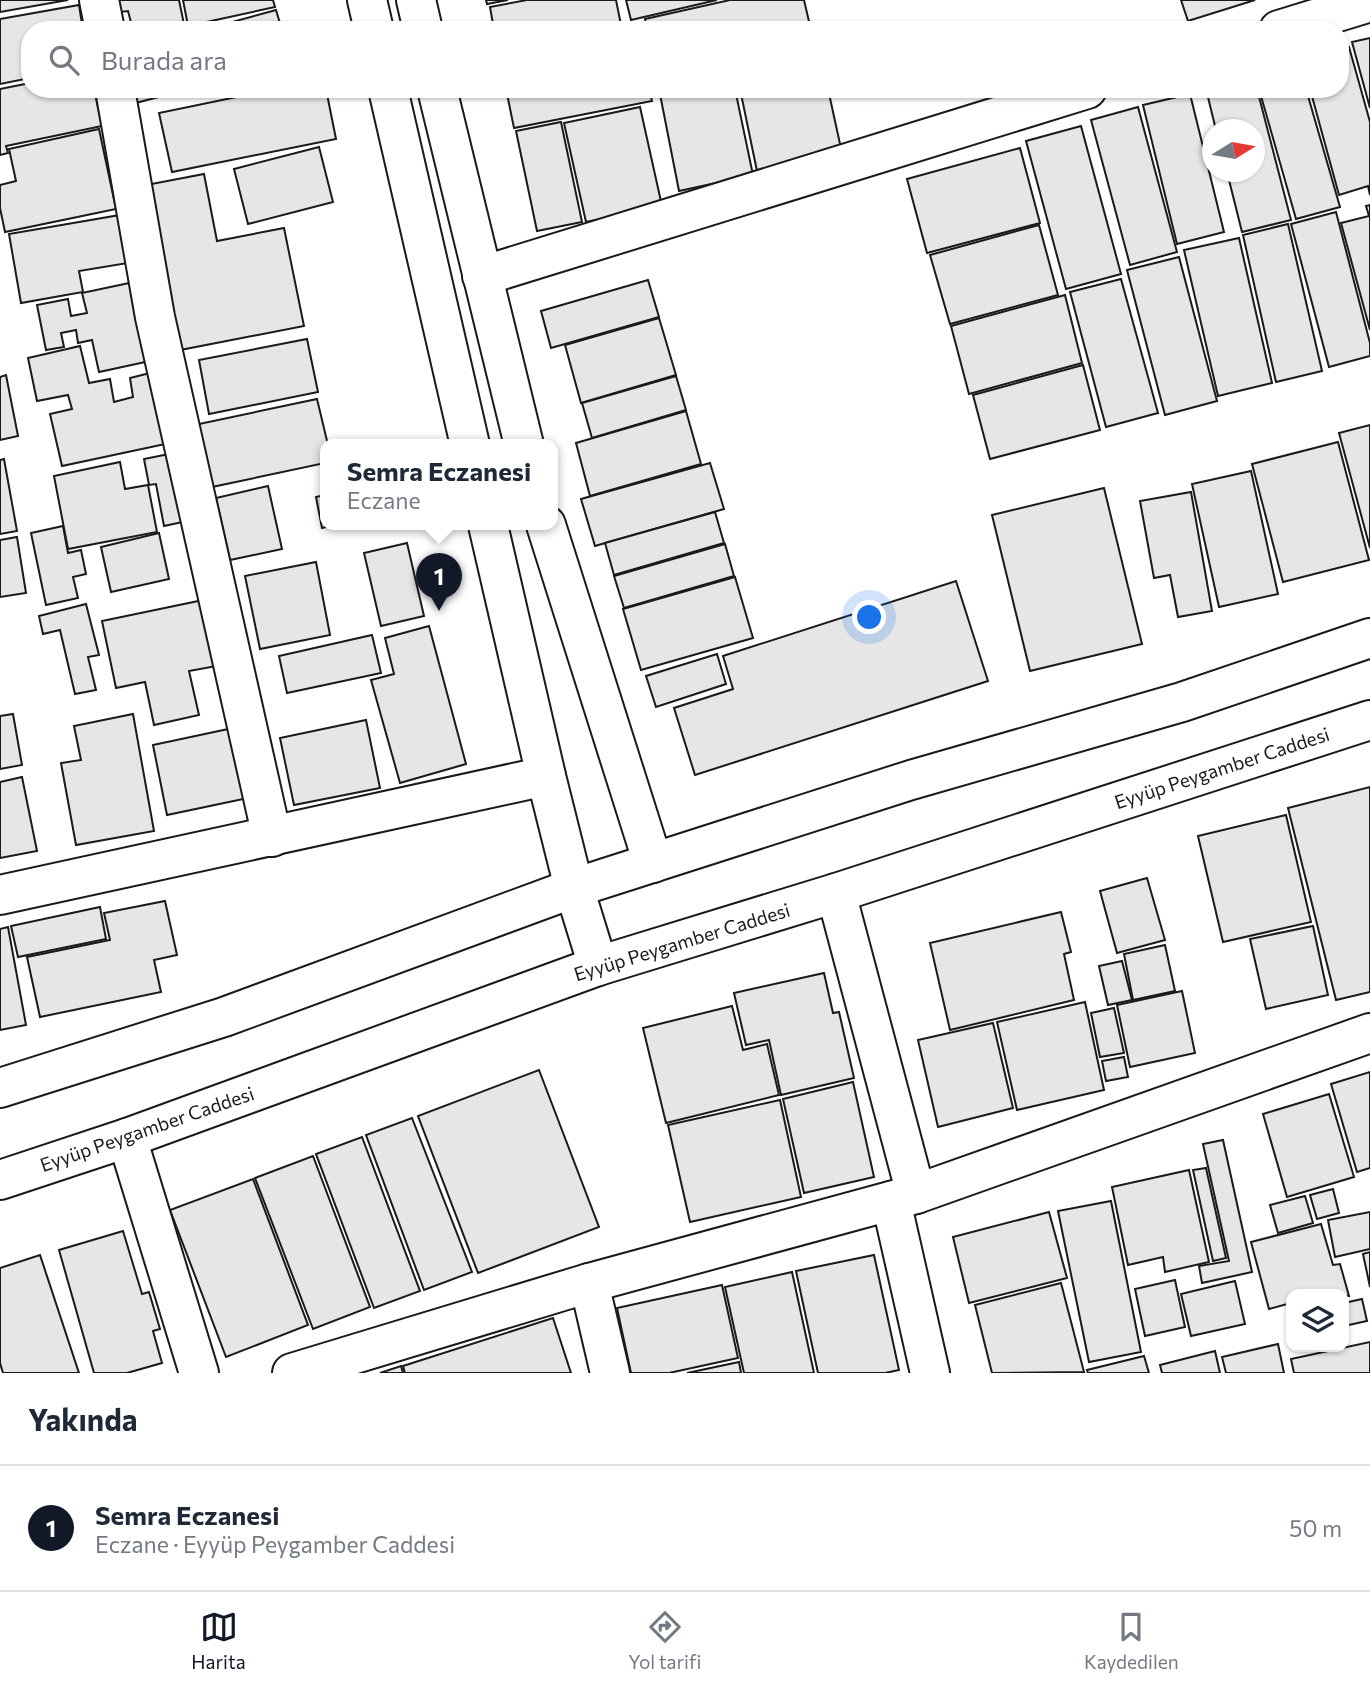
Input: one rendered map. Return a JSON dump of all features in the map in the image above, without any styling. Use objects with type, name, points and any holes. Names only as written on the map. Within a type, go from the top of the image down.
[{"type":"street","points":[[99,0],[102,21]]},
{"type":"street","points":[[367,0],[372,21]]},
{"type":"street","points":[[416,0],[421,21]]},
{"type":"street","points":[[1308,21],[1370,2]]},
{"type":"street","points":[[117,98],[155,317],[272,836]]},
{"type":"street","points":[[390,98],[469,439]]},
{"type":"street","points":[[439,98],[523,439]]},
{"type":"street","points":[[482,276],[1058,98]]},
{"type":"street","points":[[489,530],[546,776],[574,888],[598,967]]},
{"type":"street","points":[[548,530],[653,863]]},
{"type":"street","points":[[0,1088],[224,1017],[574,888],[911,780],[1182,702],[1370,638]]},
{"type":"street","name":"Eyyüp Peygamber Caddesi","points":[[0,1180],[127,1138],[598,967],[1370,720]]},
{"type":"street","points":[[0,894],[546,776]]},
{"type":"street","points":[[836,893],[903,1197],[930,1373]]},
{"type":"street","points":[[292,1373],[589,1283],[903,1197],[1370,1033]]},
{"type":"street","points":[[127,1138],[198,1373]]},
{"type":"street","points":[[589,1283],[610,1373]]},
{"type":"building","points":[[0,0],[68,0],[0,12]]},
{"type":"building","points":[[109,0],[179,0],[183,21],[131,21],[128,11],[112,13]]},
{"type":"building","points":[[183,0],[273,0],[275,7],[211,21],[187,21]]},
{"type":"building","points":[[486,0],[508,0],[487,4]]},
{"type":"building","points":[[527,0],[616,0],[620,21],[492,21],[490,7]]},
{"type":"building","points":[[626,0],[717,0],[631,20]]},
{"type":"building","points":[[730,0],[804,0],[809,21],[645,21]]},
{"type":"building","points":[[1181,0],[1255,0],[1188,21]]},
{"type":"building","points":[[79,5],[82,21],[21,21],[21,80],[0,84],[0,19]]},
{"type":"building","points":[[276,10],[279,21],[236,21]]},
{"type":"building","points":[[1370,38],[1370,108],[1352,42]]},
{"type":"building","points":[[1349,47],[1370,122],[1370,195],[1368,186],[1339,195],[1312,98],[1349,98]]},
{"type":"building","points":[[21,85],[21,98],[96,98],[102,126],[6,146],[8,153],[0,155],[0,89]]},
{"type":"building","points":[[130,98],[155,98],[132,104]]},
{"type":"building","points":[[232,98],[328,98],[336,139],[172,172],[159,113]]},
{"type":"building","points":[[508,98],[651,98],[652,101],[514,128]]},
{"type":"building","points":[[661,98],[737,98],[753,175],[679,191]]},
{"type":"building","points":[[742,98],[830,98],[842,153],[757,171]]},
{"type":"building","points":[[1173,98],[1191,98],[1202,143],[1202,182],[1212,182],[1224,232],[1177,244],[1143,105]]},
{"type":"building","points":[[1208,98],[1259,98],[1265,119],[1213,119]]},
{"type":"building","points":[[1262,98],[1309,98],[1340,207],[1296,219]]},
{"type":"building","points":[[640,107],[662,206],[586,222],[564,123]]},
{"type":"building","points":[[1138,107],[1177,252],[1130,265],[1091,120]]},
{"type":"building","points":[[1265,120],[1291,220],[1242,232],[1230,182],[1265,182]]},
{"type":"building","points":[[561,122],[582,222],[537,231],[516,131]]},
{"type":"building","points":[[1081,126],[1121,274],[1066,289],[1026,141]]},
{"type":"building","points":[[99,129],[116,209],[5,232],[0,208],[0,185],[16,181],[9,149]]},
{"type":"building","points":[[319,147],[333,202],[248,224],[234,169]]},
{"type":"building","points":[[1020,148],[1040,223],[927,253],[907,179]]},
{"type":"building","points":[[204,174],[217,241],[284,228],[304,326],[175,351],[141,186]]},
{"type":"building","points":[[1370,205],[1370,330],[1341,223],[1369,216],[1366,206]]},
{"type":"building","points":[[1336,212],[1370,343],[1370,356],[1329,367],[1291,224]]},
{"type":"building","points":[[120,215],[128,263],[79,271],[83,292],[21,303],[9,234]]},
{"type":"building","points":[[1288,224],[1322,371],[1276,382],[1243,235]]},
{"type":"building","points":[[1039,225],[1058,295],[950,324],[930,255]]},
{"type":"building","points":[[1239,238],[1272,383],[1218,396],[1184,250]]},
{"type":"building","points":[[1179,257],[1217,401],[1165,415],[1127,270]]},
{"type":"building","points":[[1121,279],[1158,413],[1106,427],[1070,292]]},
{"type":"building","points":[[648,280],[659,317],[551,348],[541,311]]},
{"type":"building","points":[[134,282],[150,361],[99,372],[92,340],[78,343],[76,330],[61,333],[64,347],[46,350],[37,305],[68,299],[71,316],[87,313],[82,293]]},
{"type":"building","points":[[1065,295],[1082,363],[969,394],[951,326]]},
{"type":"building","points":[[659,318],[676,375],[581,403],[565,345]]},
{"type":"building","points":[[307,339],[318,392],[209,414],[199,360]]},
{"type":"building","points":[[80,346],[89,383],[110,379],[114,402],[133,397],[130,378],[154,372],[170,443],[62,466],[50,414],[72,409],[68,395],[37,401],[28,358]]},
{"type":"building","points":[[1083,365],[1100,430],[990,459],[973,395]]},
{"type":"building","points":[[6,375],[18,436],[0,440],[0,377]]},
{"type":"building","points":[[676,376],[686,410],[592,438],[582,403]]},
{"type":"building","points":[[317,399],[327,439],[320,439],[320,464],[212,487],[199,424]]},
{"type":"building","points":[[686,411],[701,464],[590,496],[576,443]]},
{"type":"building","points":[[1370,425],[1370,548],[1339,433]]},
{"type":"building","points":[[1338,442],[1369,560],[1283,582],[1252,464]]},
{"type":"building","points":[[179,452],[192,520],[164,526],[156,484],[149,485],[144,459]]},
{"type":"building","points":[[4,459],[17,531],[0,534],[0,460]]},
{"type":"building","points":[[120,462],[125,489],[148,485],[157,532],[68,549],[54,476]]},
{"type":"building","points":[[710,463],[724,509],[595,546],[581,499]]},
{"type":"building","points":[[1251,471],[1278,594],[1219,607],[1192,484]]},
{"type":"building","points":[[268,486],[282,549],[230,560],[216,498]]},
{"type":"building","points":[[1104,488],[1142,644],[1030,671],[992,515]]},
{"type":"building","points":[[1191,492],[1212,611],[1178,617],[1170,575],[1154,578],[1140,501]]},
{"type":"building","points":[[320,496],[320,518],[316,497]]},
{"type":"building","points":[[715,512],[724,543],[614,575],[605,543]]},
{"type":"building","points":[[63,526],[68,553],[81,550],[86,574],[73,577],[78,598],[46,605],[31,533]]},
{"type":"building","points":[[159,533],[169,579],[111,592],[101,547]]},
{"type":"building","points":[[17,537],[26,593],[0,597],[0,540]]},
{"type":"building","points":[[407,543],[424,616],[381,626],[364,553]]},
{"type":"building","points":[[725,544],[734,576],[624,608],[614,576]]},
{"type":"building","points":[[316,562],[330,635],[260,649],[245,576]]},
{"type":"building","points":[[735,577],[753,638],[641,670],[623,609]]},
{"type":"building","points":[[956,581],[988,681],[695,775],[674,708],[733,689],[723,656]]},
{"type":"building","points":[[208,599],[222,665],[189,671],[199,715],[154,725],[145,682],[116,688],[102,621]]},
{"type":"building","points":[[86,604],[99,655],[88,657],[96,690],[75,694],[60,630],[43,634],[39,616]]},
{"type":"building","points":[[429,626],[466,764],[400,783],[371,680],[394,674],[385,638]]},
{"type":"building","points":[[372,635],[381,673],[287,693],[279,656]]},
{"type":"building","points":[[717,654],[726,684],[656,707],[646,676]]},
{"type":"building","points":[[13,714],[22,765],[0,769],[0,716]]},
{"type":"building","points":[[133,714],[154,831],[76,845],[61,763],[81,760],[74,726]]},
{"type":"building","points":[[366,720],[380,788],[294,805],[280,738]]},
{"type":"building","points":[[233,728],[248,798],[167,815],[153,745]]},
{"type":"building","points":[[22,777],[37,851],[0,858],[0,782]]},
{"type":"building","points":[[1370,787],[1370,992],[1336,1000],[1288,808]]},
{"type":"building","points":[[1286,815],[1311,922],[1223,942],[1198,836]]},
{"type":"building","points":[[1147,878],[1165,940],[1117,953],[1100,891]]},
{"type":"building","points":[[165,901],[177,955],[154,960],[161,992],[40,1017],[27,957],[110,940],[104,913]]},
{"type":"building","points":[[100,907],[106,939],[18,957],[11,926]]},
{"type":"building","points":[[1061,912],[1071,952],[1064,954],[1074,1000],[950,1030],[930,943]]},
{"type":"building","points":[[1313,926],[1328,995],[1266,1009],[1250,939]]},
{"type":"building","points":[[8,927],[26,1025],[0,1030],[0,929]]},
{"type":"building","points":[[1165,945],[1175,991],[1133,1000],[1124,954]]},
{"type":"building","points":[[1122,961],[1132,1000],[1108,1005],[1099,966]]},
{"type":"building","points":[[824,973],[833,1013],[839,1012],[854,1078],[781,1095],[769,1040],[746,1045],[734,993]]},
{"type":"building","points":[[1182,991],[1195,1053],[1130,1067],[1117,1005]]},
{"type":"building","points":[[1085,1002],[1104,1090],[1017,1110],[997,1022]]},
{"type":"building","points":[[732,1006],[743,1050],[767,1044],[779,1095],[666,1123],[643,1028]]},
{"type":"building","points":[[1114,1008],[1124,1053],[1100,1057],[1091,1013]]},
{"type":"building","points":[[993,1023],[1013,1108],[938,1127],[918,1040]]},
{"type":"building","points":[[1124,1057],[1128,1077],[1106,1081],[1102,1061]]},
{"type":"building","points":[[539,1070],[599,1227],[478,1273],[418,1116]]},
{"type":"building","points":[[1370,1072],[1370,1168],[1357,1172],[1331,1084]]},
{"type":"building","points":[[853,1082],[874,1177],[804,1193],[783,1099]]},
{"type":"building","points":[[1329,1094],[1354,1177],[1287,1197],[1263,1114]]},
{"type":"building","points":[[780,1100],[801,1197],[690,1222],[668,1125]]},
{"type":"building","points":[[412,1118],[472,1272],[424,1290],[366,1135]]},
{"type":"building","points":[[362,1137],[420,1291],[374,1308],[316,1154]]},
{"type":"building","points":[[1223,1140],[1252,1272],[1202,1283],[1199,1266],[1229,1261],[1203,1144]]},
{"type":"building","points":[[313,1156],[370,1307],[313,1329],[255,1178]]},
{"type":"building","points":[[1206,1168],[1226,1258],[1213,1261],[1193,1170]]},
{"type":"building","points":[[1189,1170],[1209,1262],[1165,1272],[1163,1257],[1128,1265],[1112,1187]]},
{"type":"building","points":[[253,1179],[308,1325],[226,1357],[170,1210]]},
{"type":"building","points":[[1333,1189],[1339,1213],[1317,1219],[1310,1195]]},
{"type":"building","points":[[1305,1196],[1313,1223],[1278,1233],[1270,1205]]},
{"type":"building","points":[[1111,1201],[1141,1352],[1089,1362],[1058,1211]]},
{"type":"building","points":[[1049,1212],[1067,1278],[969,1303],[953,1237]]},
{"type":"building","points":[[1370,1212],[1370,1249],[1335,1257],[1328,1220]]},
{"type":"building","points":[[1321,1224],[1333,1265],[1340,1264],[1347,1289],[1286,1289],[1286,1304],[1269,1309],[1251,1242]]},
{"type":"building","points":[[123,1231],[142,1294],[149,1292],[160,1329],[153,1331],[162,1363],[127,1373],[94,1373],[59,1250]]},
{"type":"building","points":[[1370,1252],[1370,1287],[1363,1254]]},
{"type":"building","points":[[40,1255],[79,1373],[3,1373],[0,1363],[0,1268]]},
{"type":"building","points":[[874,1255],[899,1370],[885,1373],[818,1373],[796,1271]]},
{"type":"building","points":[[792,1272],[814,1373],[744,1373],[725,1287]]},
{"type":"building","points":[[1175,1280],[1185,1327],[1145,1336],[1135,1289]]},
{"type":"building","points":[[1235,1281],[1245,1324],[1191,1336],[1181,1294]]},
{"type":"building","points":[[1061,1283],[1084,1372],[992,1373],[975,1305]]},
{"type":"building","points":[[722,1285],[738,1358],[669,1373],[631,1373],[617,1308]]},
{"type":"building","points":[[1362,1299],[1367,1321],[1349,1325],[1349,1302]]},
{"type":"building","points":[[553,1318],[571,1373],[405,1373],[403,1366]]},
{"type":"building","points":[[1370,1342],[1370,1373],[1294,1373],[1291,1359],[1324,1352],[1349,1352],[1349,1347]]},
{"type":"building","points":[[1278,1344],[1284,1373],[1226,1373],[1222,1357]]},
{"type":"building","points":[[1215,1351],[1220,1373],[1162,1373],[1160,1365]]},
{"type":"building","points":[[1144,1356],[1149,1373],[1088,1373],[1087,1370]]},
{"type":"building","points":[[739,1362],[741,1373],[687,1373]]},
{"type":"building","points":[[401,1366],[403,1373],[380,1373]]},
{"type":"place","name":"Semra Eczanesi","points":[[439,611]]}]
